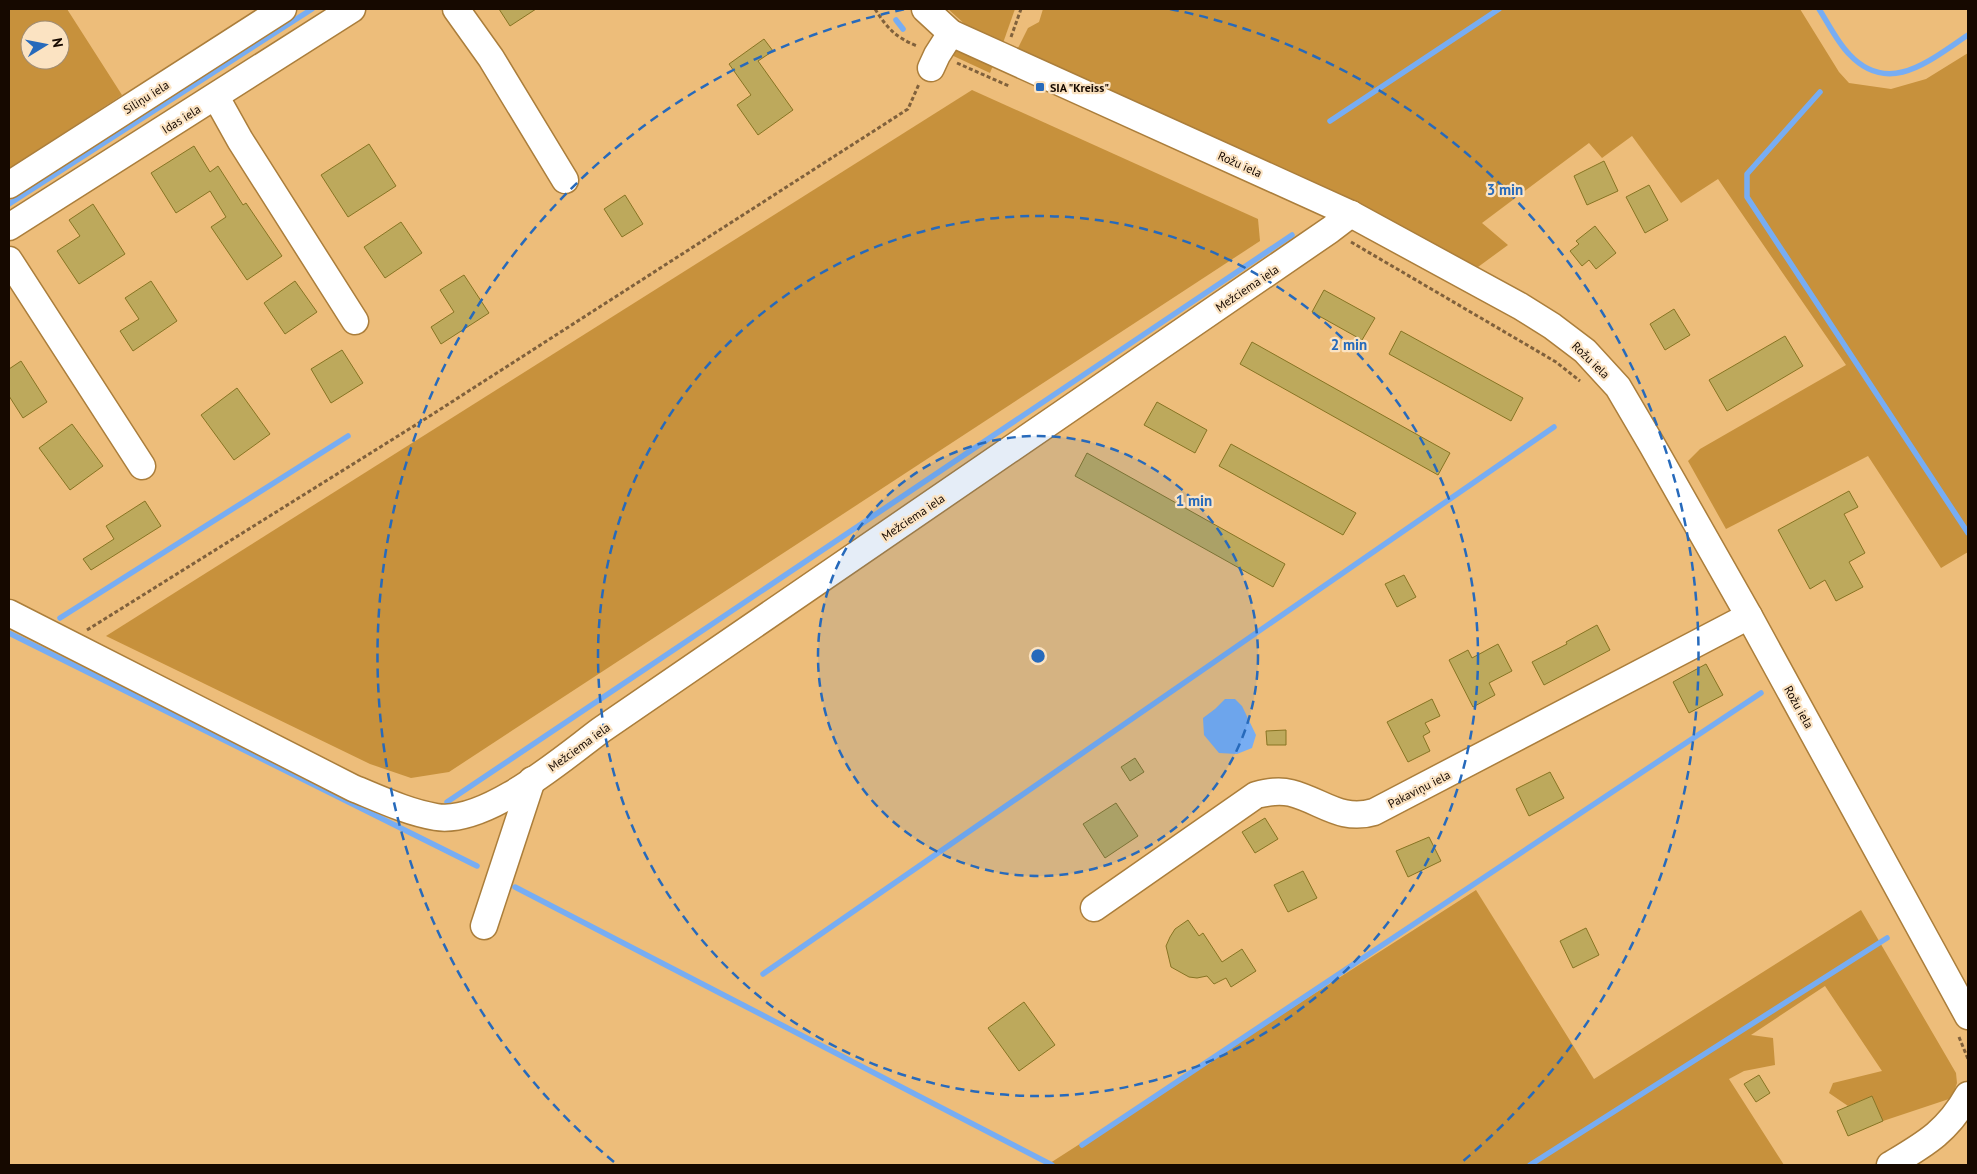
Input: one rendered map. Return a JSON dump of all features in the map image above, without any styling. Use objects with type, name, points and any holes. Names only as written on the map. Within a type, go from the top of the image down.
[{"type":"street","name":"Siliņu iela","points":[[9,185],[283,9]]},
{"type":"street","name":"Idas iela","points":[[9,227],[352,9]]},
{"type":"street","points":[[456,9],[491,58],[565,180]]},
{"type":"street","name":"Rožu iela","points":[[925,9],[951,33],[1351,214],[1520,306],[1552,326],[1585,351],[1618,387],[1749,616],[1964,1026]]},
{"type":"street","points":[[934,61],[951,33]]},
{"type":"street","points":[[216,97],[240,140],[354,321]]},
{"type":"street","name":"Mežciema iela","points":[[9,613],[353,788],[401,807],[437,817],[471,814],[504,799],[532,780],[601,730],[1351,214]]},
{"type":"street","points":[[9,260],[142,466]]},
{"type":"street","name":"Pakaviņu iela","points":[[1094,908],[1256,795],[1274,791],[1291,793],[1344,814],[1360,816],[1374,812],[1749,616]]},
{"type":"street","points":[[484,926],[532,780]]},
{"type":"street","points":[[1890,1165],[1922,1146],[1946,1127],[1968,1095]]},
{"type":"path","points":[[875,9],[886,26],[900,40],[934,61],[1013,87]]},
{"type":"path","points":[[67,642],[422,421],[908,109],[920,82],[934,61]]},
{"type":"path","points":[[1330,230],[1556,362],[1584,384]]},
{"type":"path","points":[[1964,1026],[1968,1059]]},
{"type":"shaded area","points":[[9,9],[67,9],[122,95],[9,169]]},
{"type":"shaded area","points":[[948,9],[1015,9],[1003,43],[968,27]]},
{"type":"shaded area","points":[[1043,9],[1800,9],[1839,72],[1849,83],[1891,89],[1926,79],[1968,53],[1968,552],[1941,568],[1868,456],[1726,529],[1688,461],[1700,449],[1846,365],[1718,179],[1681,203],[1632,136],[1602,158],[1589,143],[1482,223],[1508,245],[1478,267],[1273,164],[1017,50],[1028,28],[1039,22]]},
{"type":"shaded area","points":[[953,44],[994,63],[990,73],[947,53]]},
{"type":"shaded area","points":[[972,90],[1258,219],[1260,241],[449,772],[411,778],[370,764],[106,636]]},
{"type":"shaded area","points":[[1476,890],[1594,1079],[1861,910],[1956,1073],[1957,1083],[1952,1098],[1883,1121],[1872,1096],[1848,1106],[1829,1093],[1833,1083],[1882,1071],[1825,986],[1751,1035],[1773,1038],[1775,1065],[1744,1071],[1729,1079],[1784,1165],[1047,1165]]},
{"type":"water","points":[[1225,699],[1235,699],[1242,706],[1256,735],[1252,748],[1237,754],[1219,753],[1204,735],[1203,718]]},
{"type":"building","points":[[499,9],[536,9],[510,26]]},
{"type":"building","points":[[764,39],[773,51],[758,61],[793,110],[758,135],[737,105],[751,95],[729,64]]},
{"type":"building","points":[[369,144],[396,186],[348,217],[321,175]]},
{"type":"building","points":[[194,146],[210,172],[218,166],[243,205],[246,203],[282,256],[247,280],[211,227],[226,217],[210,191],[176,213],[151,173]]},
{"type":"building","points":[[1604,161],[1618,191],[1587,205],[1574,176]]},
{"type":"building","points":[[1649,185],[1668,220],[1645,233],[1626,197]]},
{"type":"building","points":[[625,195],[643,224],[622,237],[604,209]]},
{"type":"building","points":[[93,204],[125,254],[79,284],[57,251],[80,236],[69,220]]},
{"type":"building","points":[[401,222],[422,253],[385,278],[364,247]]},
{"type":"building","points":[[1595,226],[1616,253],[1596,269],[1589,260],[1582,266],[1570,251],[1579,244],[1576,241]]},
{"type":"building","points":[[464,275],[489,313],[441,344],[431,327],[454,312],[440,290]]},
{"type":"building","points":[[151,281],[177,321],[133,351],[120,331],[139,319],[125,298]]},
{"type":"building","points":[[295,281],[317,312],[285,334],[264,303]]},
{"type":"building","points":[[1324,290],[1375,318],[1362,340],[1312,312]]},
{"type":"building","points":[[1674,309],[1690,335],[1665,350],[1650,324]]},
{"type":"building","points":[[1401,331],[1523,398],[1511,421],[1389,354]]},
{"type":"building","points":[[1785,336],[1803,366],[1727,411],[1709,380]]},
{"type":"building","points":[[1252,342],[1450,453],[1438,475],[1240,364]]},
{"type":"building","points":[[342,350],[363,383],[331,403],[311,369]]},
{"type":"building","points":[[21,361],[47,402],[23,418],[9,396],[9,369]]},
{"type":"building","points":[[237,388],[270,434],[234,460],[201,415]]},
{"type":"building","points":[[1157,402],[1207,430],[1195,453],[1144,425]]},
{"type":"building","points":[[72,424],[103,466],[70,490],[39,448]]},
{"type":"building","points":[[1231,444],[1356,513],[1343,535],[1219,466]]},
{"type":"building","points":[[1087,453],[1285,564],[1273,587],[1075,476]]},
{"type":"building","points":[[1849,491],[1858,507],[1844,514],[1865,553],[1849,562],[1863,587],[1836,601],[1825,580],[1810,589],[1778,530]]},
{"type":"building","points":[[145,501],[161,526],[91,570],[83,559],[114,539],[106,526]]},
{"type":"building","points":[[1404,575],[1416,597],[1397,607],[1385,584]]},
{"type":"building","points":[[1597,625],[1610,650],[1544,685],[1532,662],[1567,644],[1566,642]]},
{"type":"building","points":[[1498,644],[1512,671],[1489,683],[1495,695],[1473,707],[1449,660],[1468,650],[1472,658]]},
{"type":"building","points":[[1706,664],[1723,695],[1689,713],[1673,682]]},
{"type":"building","points":[[1432,699],[1440,716],[1425,723],[1430,732],[1423,736],[1430,751],[1408,762],[1387,722]]},
{"type":"building","points":[[1286,730],[1286,745],[1267,745],[1266,731]]},
{"type":"building","points":[[1135,758],[1144,772],[1130,781],[1121,767]]},
{"type":"building","points":[[1550,772],[1564,798],[1529,816],[1516,789]]},
{"type":"building","points":[[1116,803],[1138,836],[1105,858],[1083,824]]},
{"type":"building","points":[[1265,818],[1278,839],[1255,853],[1242,832]]},
{"type":"building","points":[[1429,837],[1441,861],[1408,877],[1396,851]]},
{"type":"building","points":[[1303,871],[1317,898],[1288,912],[1274,885]]},
{"type":"building","points":[[1188,920],[1199,936],[1203,933],[1222,962],[1242,949],[1256,971],[1231,987],[1226,978],[1214,984],[1207,976],[1189,977],[1171,967],[1166,946],[1175,929]]},
{"type":"building","points":[[1586,928],[1599,955],[1573,968],[1560,941]]},
{"type":"building","points":[[1024,1002],[1055,1045],[1019,1071],[988,1028]]},
{"type":"building","points":[[1759,1075],[1770,1093],[1756,1102],[1744,1084]]},
{"type":"building","points":[[1872,1096],[1883,1121],[1848,1136],[1837,1111]]},
{"type":"waterway","points":[[9,204],[312,9]]},
{"type":"waterway","points":[[1330,121],[1499,9]]},
{"type":"waterway","points":[[1819,9],[1849,54],[1864,67],[1879,73],[1909,70],[1939,55],[1968,35]]},
{"type":"waterway","points":[[896,20],[903,29]]},
{"type":"waterway","points":[[1820,92],[1747,174],[1747,197],[1968,533]]},
{"type":"waterway","points":[[447,802],[1292,235]]},
{"type":"waterway","points":[[763,974],[1554,427]]},
{"type":"waterway","points":[[60,618],[348,436]]},
{"type":"waterway","points":[[9,633],[477,866]]},
{"type":"waterway","points":[[1082,1145],[1761,693]]},
{"type":"waterway","points":[[515,887],[1052,1165]]},
{"type":"waterway","points":[[1530,1165],[1887,938]]},
{"type":"place","name":"SIA \"Kreiss\"","points":[[1040,87]]}]
